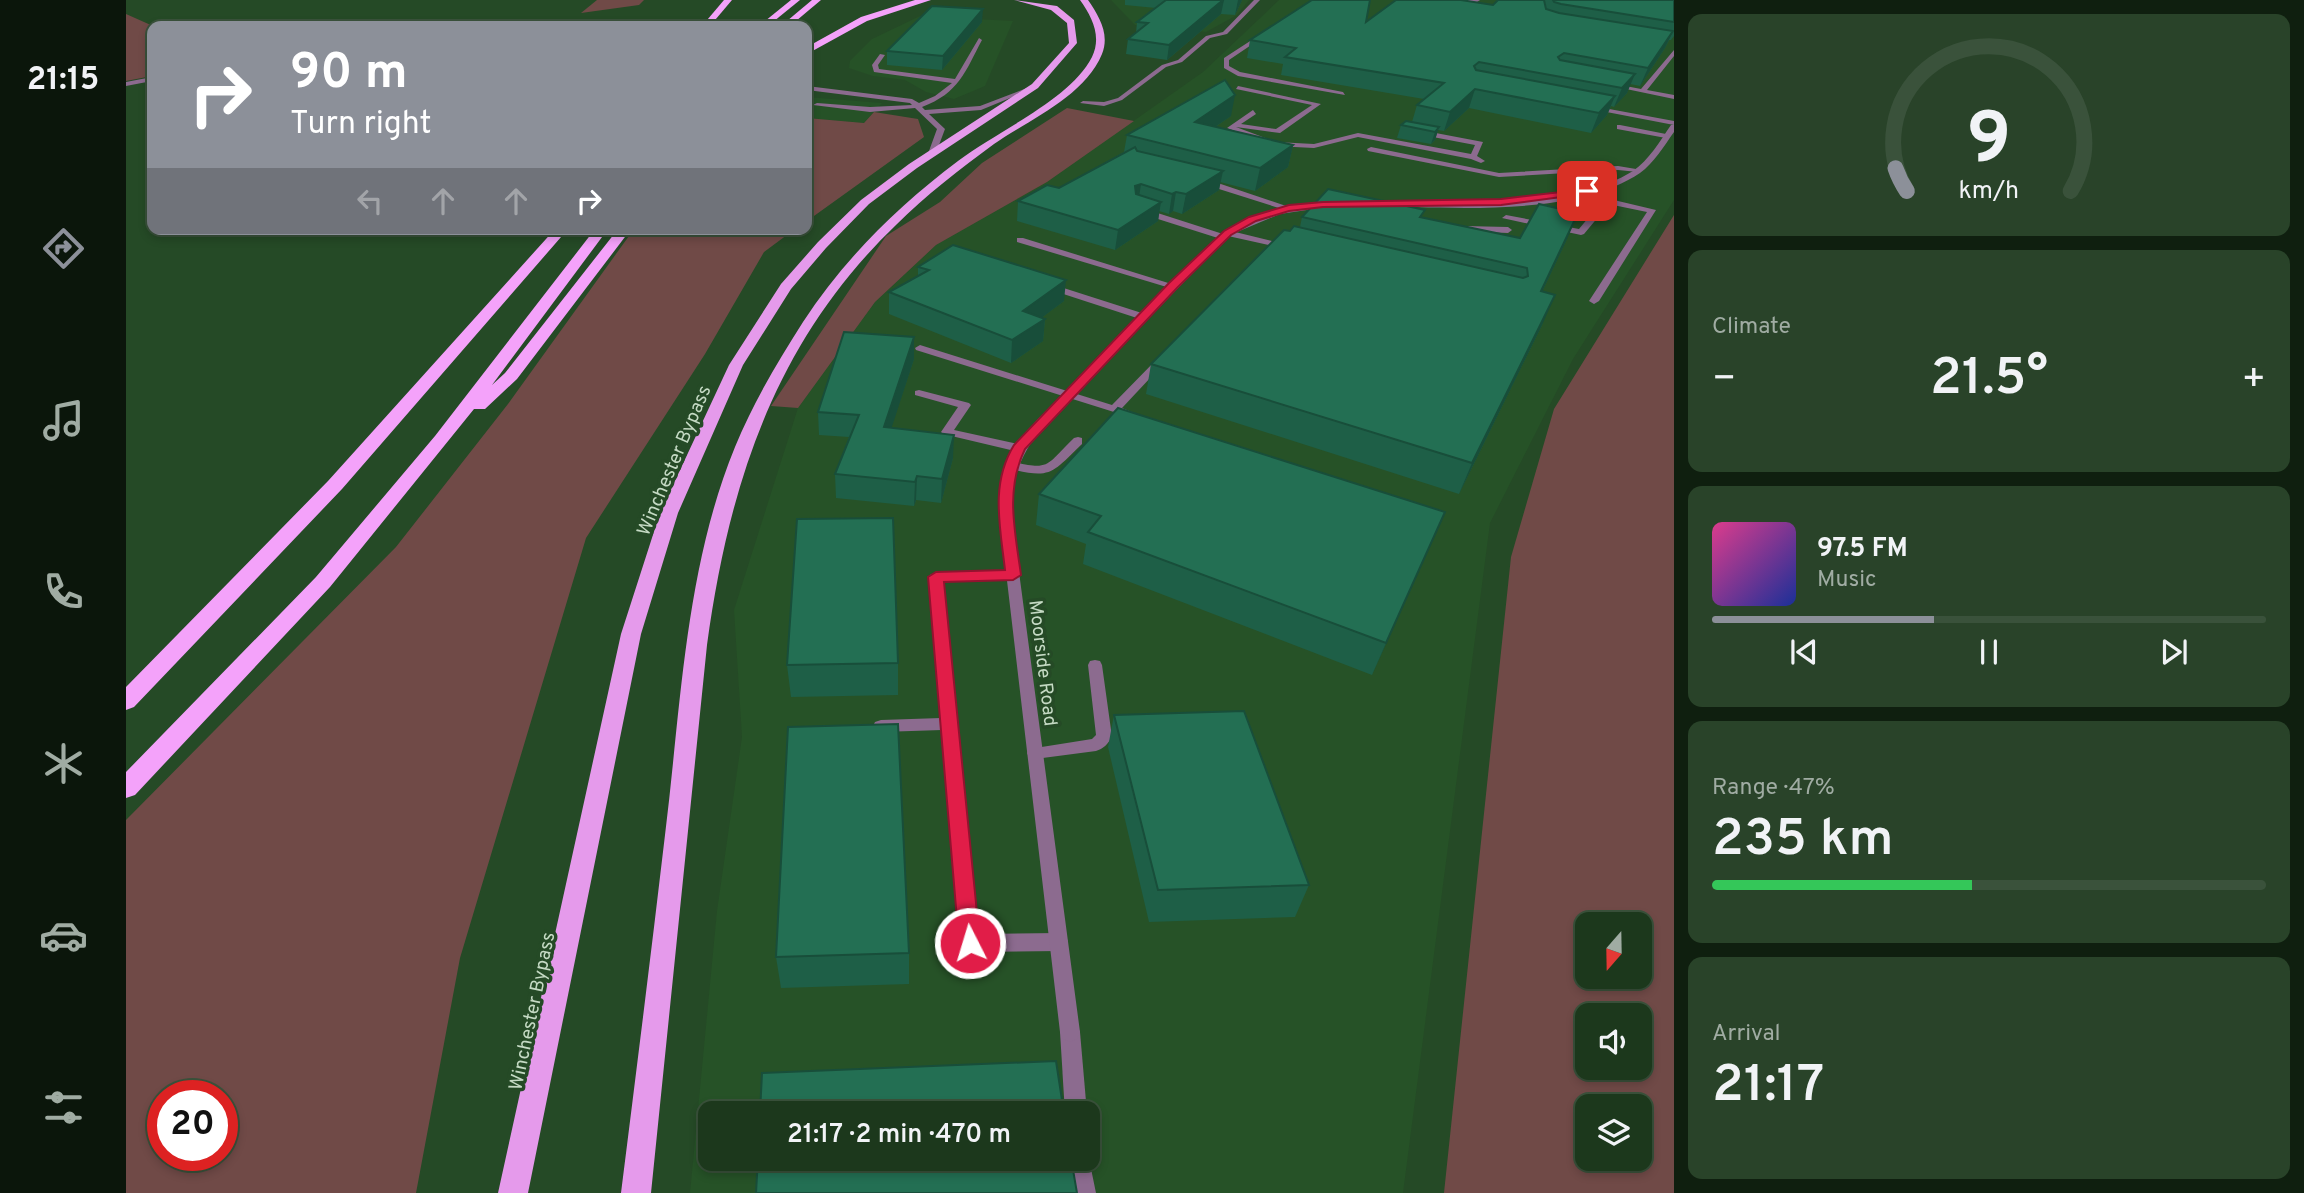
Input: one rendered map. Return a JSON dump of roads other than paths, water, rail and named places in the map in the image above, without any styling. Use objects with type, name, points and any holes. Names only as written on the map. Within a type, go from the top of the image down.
[{"type":"highway","points":[[710,21],[728,0]]},
{"type":"highway","points":[[769,21],[796,0]]},
{"type":"highway","points":[[791,21],[817,0]]},
{"type":"highway","points":[[812,48],[863,18],[885,9],[927,0]]},
{"type":"highway","name":"Winchester Bypass","points":[[513,1193],[631,634],[669,513],[736,365],[786,286],[865,202],[933,151],[1035,86],[1068,53],[1073,30],[1070,22],[1054,8],[1018,0]]},
{"type":"highway","points":[[636,1193],[701,619],[720,520],[736,464],[758,412],[786,361],[824,299],[862,250],[901,211],[943,177],[1064,92],[1093,62],[1099,47],[1099,20],[1084,0]]},
{"type":"highway","points":[[517,276],[545,235]]},
{"type":"highway","points":[[126,701],[335,485],[517,276],[556,235]]},
{"type":"highway","points":[[126,788],[323,582],[441,440],[597,235]]},
{"type":"highway","points":[[441,440],[511,376],[620,235]]},
{"type":"street","points":[[1083,103],[1104,104],[1120,99],[1164,66],[1180,61],[1208,37],[1225,33],[1257,0]]},
{"type":"street","points":[[1419,0],[1477,0]]},
{"type":"street","points":[[1272,29],[1226,59],[1226,67],[1238,74],[1343,94]]},
{"type":"street","points":[[922,109],[953,86],[979,40]]},
{"type":"street","points":[[1643,91],[1674,52],[1663,50]]},
{"type":"street","points":[[882,55],[875,65],[876,71],[956,80]]},
{"type":"street","points":[[126,84],[147,80]]},
{"type":"street","points":[[1598,83],[1674,97]]},
{"type":"street","points":[[817,105],[894,110],[981,108],[1035,86]]},
{"type":"street","points":[[1236,125],[1277,131],[1318,104],[1238,88]]},
{"type":"street","points":[[812,89],[910,99],[941,129],[933,151]]},
{"type":"street","points":[[1586,107],[1671,129]]},
{"type":"street","points":[[1253,112],[1231,128],[1275,144],[1314,146],[1358,135],[1473,157],[1483,163],[1537,174]]},
{"type":"street","points":[[1620,127],[1671,129]]},
{"type":"street","points":[[1405,128],[1480,144],[1473,157]]},
{"type":"street","name":"Moorside Road","points":[[1075,1101],[1070,1032],[1004,504],[1010,465],[1019,448],[1173,286],[1225,235],[1252,219],[1289,208],[1357,203],[1501,202],[1587,191],[1638,170],[1671,129]]},
{"type":"street","points":[[1371,149],[1499,175],[1618,168],[1638,170]]},
{"type":"street","points":[[1189,178],[1289,208]]},
{"type":"street","points":[[1587,191],[1613,201],[1652,210],[1594,301]]},
{"type":"street","points":[[1506,218],[1581,232],[1601,208],[1613,201]]},
{"type":"street","points":[[1501,202],[1508,230],[1505,243]]},
{"type":"street","points":[[1137,209],[1225,235],[1298,249]]},
{"type":"street","points":[[1452,229],[1508,230]]},
{"type":"street","points":[[1020,240],[1173,286]]},
{"type":"street","points":[[1266,254],[1275,244]]},
{"type":"street","points":[[1033,281],[1144,317]]},
{"type":"street","points":[[920,348],[1140,418]]},
{"type":"street","points":[[1114,409],[1171,351]]},
{"type":"street","points":[[919,393],[965,405],[947,432],[1019,448]]},
{"type":"street","points":[[1010,465],[1035,471],[1048,470],[1078,441]]},
{"type":"street","points":[[1013,575],[936,577],[970,943],[1059,942]]},
{"type":"street","points":[[1035,753],[1088,747],[1096,745],[1104,737],[1095,665]]},
{"type":"street","points":[[868,726],[950,724]]},
{"type":"street","points":[[1082,1171],[1086,1193]]}]
